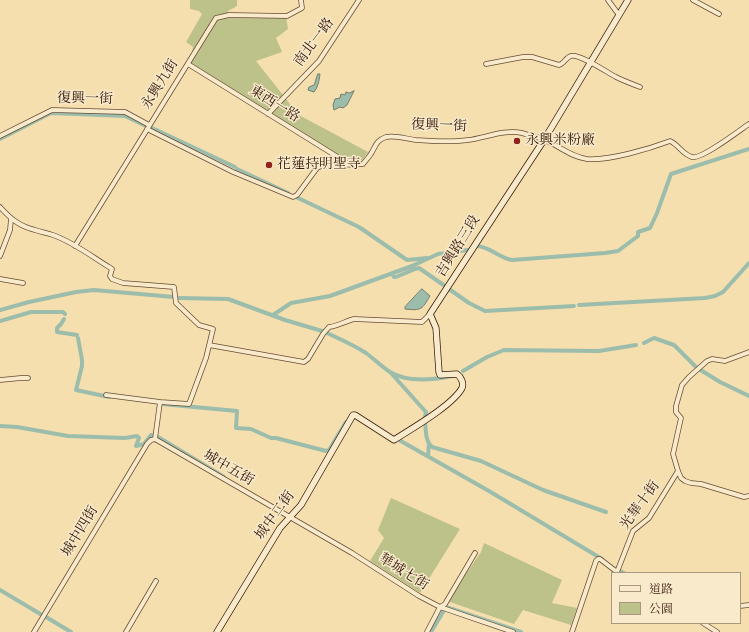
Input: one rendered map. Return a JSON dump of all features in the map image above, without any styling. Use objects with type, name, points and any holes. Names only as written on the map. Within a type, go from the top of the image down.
[{"type":"street","name":"永興九街","points":[[75,246],[216,18],[229,15],[287,16],[302,8],[301,0]]},
{"type":"street","name":"南北一路","points":[[268,114],[319,61],[359,0]]},
{"type":"street","points":[[608,0],[619,14]]},
{"type":"street","name":"吉興路三段","points":[[430,314],[544,140],[628,0]]},
{"type":"street","points":[[693,0],[719,14]]},
{"type":"street","points":[[486,64],[523,57],[532,57],[559,66],[572,55],[591,62],[617,78],[640,87]]},
{"type":"street","name":"東西一路","points":[[188,64],[349,164]]},
{"type":"street","name":"復興一街","points":[[0,136],[52,110],[125,112],[148,127],[233,172],[293,197],[297,195],[317,168],[321,166],[363,164],[372,152],[375,145],[380,140],[387,137],[400,136],[415,140],[466,141],[515,132],[544,140],[578,157],[588,159],[604,158],[648,148],[670,141],[674,143],[682,152],[694,158],[710,151],[749,124]]},
{"type":"street","points":[[0,207],[11,219],[22,226],[53,235],[75,246],[109,267],[112,269],[110,276],[112,279],[123,283],[174,287],[176,304],[199,325],[213,329],[206,358],[190,404],[160,402],[106,395]]},
{"type":"street","points":[[0,256],[10,230],[11,219]]},
{"type":"street","points":[[0,279],[23,283]]},
{"type":"street","points":[[209,345],[304,362],[308,360],[323,334],[329,327],[338,326],[354,319],[422,322],[430,314]]},
{"type":"street","name":"城中二街","points":[[217,632],[280,528],[301,505],[353,415],[394,440],[450,403],[462,388],[460,377],[457,374],[440,375],[436,328],[430,314]]},
{"type":"street","points":[[749,352],[725,361],[707,361],[682,385],[676,406],[676,412],[681,418],[673,454],[678,471],[685,481],[701,484],[744,497],[749,496]]},
{"type":"street","points":[[0,380],[28,378]]},
{"type":"street","points":[[155,439],[160,402]]},
{"type":"street","name":"城中四街","points":[[34,632],[147,444],[151,440],[155,439]]},
{"type":"street","name":"城中五街","points":[[155,439],[289,517]]},
{"type":"street","name":"光華十街","points":[[618,572],[633,531],[649,518],[678,471]]},
{"type":"street","name":"華城七街","points":[[289,517],[419,596],[440,607],[513,632]]},
{"type":"street","points":[[427,632],[440,607],[445,604],[475,553]]},
{"type":"street","name":"光華十街","points":[[572,632],[596,561],[600,559],[617,572]]},
{"type":"street","points":[[126,632],[156,581]]},
{"type":"street","points":[[705,624],[717,632]]},
{"type":"green space","points":[[190,0],[237,0],[237,6],[228,11],[227,14],[286,16],[288,29],[276,38],[282,52],[256,61],[297,114],[368,152],[362,160],[344,162],[190,64],[193,47],[186,42],[202,14],[199,11],[190,9]]},
{"type":"green space","points":[[391,498],[460,529],[420,593],[370,561],[384,538],[378,530]]},
{"type":"green space","points":[[484,543],[562,580],[552,603],[577,608],[571,625],[523,610],[514,624],[447,601],[481,552]]},
{"type":"shaded area","points":[[318,74],[320,74],[320,77],[314,92],[308,90],[309,87],[314,85]]},
{"type":"shaded area","points":[[354,91],[347,105],[343,108],[340,107],[334,110],[333,105],[335,99],[340,98],[341,94],[345,95],[346,92],[349,93]]},
{"type":"shaded area","points":[[422,289],[430,296],[423,306],[415,310],[405,309],[405,307]]},
{"type":"waterway","points":[[0,139],[51,113],[125,116],[146,126]]},
{"type":"waterway","points":[[150,127],[235,167]]},
{"type":"waterway","points":[[477,246],[487,248],[507,259],[512,260],[618,251],[638,236],[638,232],[650,228],[671,174],[749,149]]},
{"type":"waterway","points":[[237,169],[288,193]]},
{"type":"waterway","points":[[298,198],[359,227],[407,260],[427,258]]},
{"type":"waterway","points":[[273,315],[291,303],[330,296],[412,266],[438,254],[468,250]]},
{"type":"waterway","points":[[579,305],[705,298],[715,296],[723,292],[749,263]]},
{"type":"waterway","points":[[392,274],[396,277],[419,268],[445,286]]},
{"type":"waterway","points":[[449,289],[469,303],[485,311],[574,306]]},
{"type":"waterway","points":[[0,310],[29,302],[76,292],[94,290],[174,297]]},
{"type":"waterway","points":[[179,298],[228,299],[285,320],[322,331]]},
{"type":"waterway","points":[[0,321],[31,312],[63,312],[65,314]]},
{"type":"waterway","points":[[64,319],[57,328],[57,332],[77,335]]},
{"type":"waterway","points":[[327,333],[366,353],[390,372],[405,378],[421,380],[452,376]]},
{"type":"waterway","points":[[78,338],[82,366],[76,390],[109,397]]},
{"type":"waterway","points":[[644,343],[654,338],[674,345],[696,367]]},
{"type":"waterway","points":[[463,371],[487,357],[504,350],[599,351],[636,345]]},
{"type":"waterway","points":[[699,369],[720,382],[749,396]]},
{"type":"waterway","points":[[391,373],[426,412],[425,417]]},
{"type":"waterway","points":[[162,404],[237,411],[236,428],[251,429],[271,438],[326,451],[329,450],[346,422]]},
{"type":"waterway","points":[[425,421],[427,439],[432,447],[481,461],[543,490],[606,512]]},
{"type":"waterway","points":[[0,426],[17,427],[68,436],[125,438],[137,436],[139,438],[136,446],[144,444],[151,435],[154,436]]},
{"type":"waterway","points":[[158,437],[224,477]]},
{"type":"waterway","points":[[399,440],[489,491],[602,559]]},
{"type":"waterway","points":[[428,456],[429,444]]},
{"type":"waterway","points":[[618,570],[622,572]]},
{"type":"waterway","points":[[0,590],[42,615]]},
{"type":"waterway","points":[[446,607],[521,632]]},
{"type":"waterway","points":[[431,632],[443,612]]},
{"type":"waterway","points":[[46,617],[71,632]]},
{"type":"place","name":"永興米粉廠","points":[[517,141]]},
{"type":"place","name":"花蓮持明聖寺","points":[[269,165]]}]
